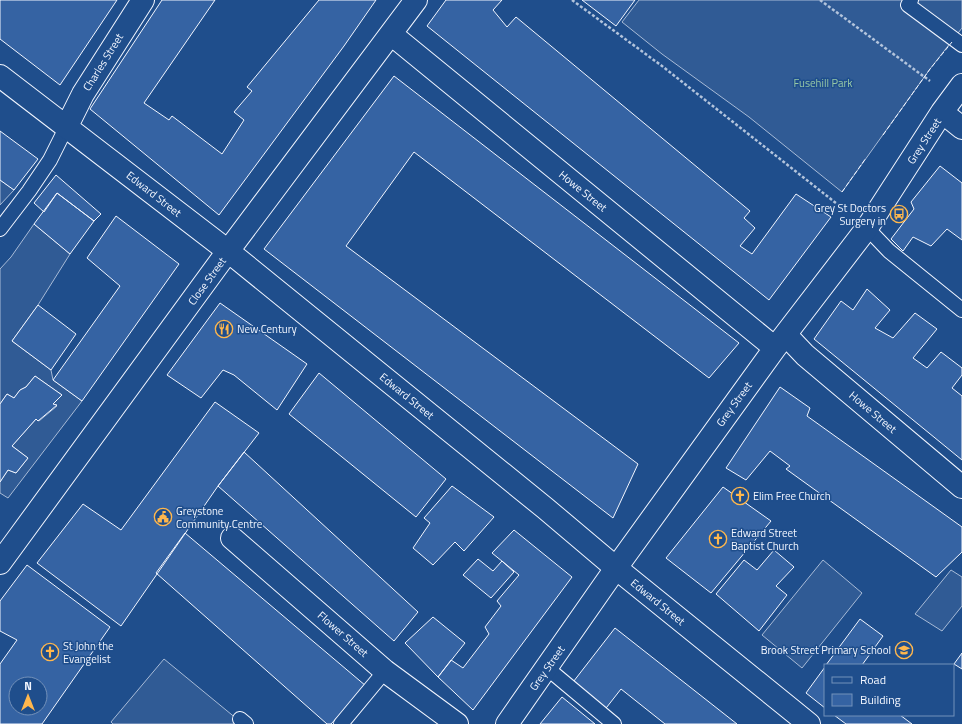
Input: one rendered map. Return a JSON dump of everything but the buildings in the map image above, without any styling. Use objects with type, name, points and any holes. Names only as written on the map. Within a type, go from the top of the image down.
[{"type":"street","name":"Charles Street","points":[[67,126],[83,94],[143,0]]},
{"type":"street","name":"Close Street","points":[[0,563],[228,251],[416,0]]},
{"type":"street","name":"Howe Street","points":[[391,34],[780,341],[805,355],[962,487]]},
{"type":"street","name":"Edward Street","points":[[0,76],[228,251],[809,724]]},
{"type":"street","name":"Grey Street","points":[[507,724],[616,568],[780,341],[867,228],[953,98]]},
{"type":"street","points":[[953,98],[962,128]]},
{"type":"street","name":"Flower Street","points":[[232,538],[385,671],[457,724]]},
{"type":"lane","points":[[912,0],[908,5],[962,45]]},
{"type":"lane","points":[[0,229],[50,160],[67,126]]},
{"type":"lane","points":[[867,228],[889,251],[962,310]]},
{"type":"lane","points":[[547,668],[614,724]]},
{"type":"lane","points":[[341,724],[385,671]]},
{"type":"path","points":[[572,0],[662,66],[867,228]]},
{"type":"path","points":[[820,0],[953,98]]},
{"type":"shaded area","name":"Fusehill Park","points":[[639,0],[962,0],[962,28],[930,69],[842,192],[749,117],[662,54],[622,22]]},
{"type":"shaded area","points":[[0,180],[14,190],[0,205]]},
{"type":"shaded area","points":[[34,224],[70,254],[38,305],[12,341],[51,370],[53,380],[82,401],[8,498],[0,493],[0,482],[8,470],[16,473],[28,458],[12,446],[36,419],[39,421],[57,406],[53,404],[62,395],[35,376],[14,398],[7,394],[0,404],[0,269],[11,257]]},
{"type":"shaded area","points":[[823,560],[862,593],[802,668],[762,635]]},
{"type":"shaded area","points":[[951,570],[962,577],[962,606],[942,631],[915,614]]},
{"type":"shaded area","points":[[164,659],[243,724],[113,724],[111,722]]},
{"type":"fence","points":[[883,135],[930,69],[952,42]]},
{"type":"fence","points":[[842,192],[866,158]]},
{"type":"place","name":"Grey St Doctors Surgery in","points":[[899,214]]},
{"type":"place","name":"New Century","points":[[224,329]]},
{"type":"place","name":"Elim Free Church","points":[[740,496]]},
{"type":"place","name":"Greystone Community Centre","points":[[163,517]]},
{"type":"place","name":"Edward Street Baptist Church","points":[[718,539]]},
{"type":"place","name":"Brook Street Primary School","points":[[904,650]]},
{"type":"place","name":"St John the Evangelist","points":[[50,652]]}]
